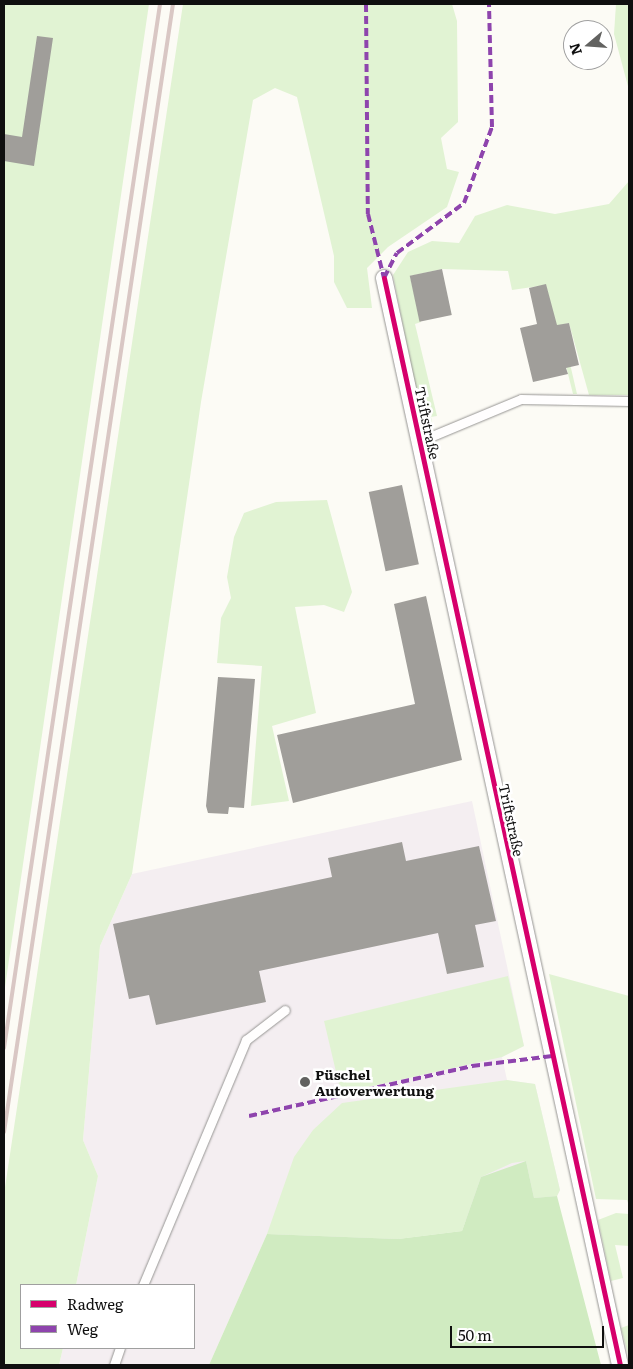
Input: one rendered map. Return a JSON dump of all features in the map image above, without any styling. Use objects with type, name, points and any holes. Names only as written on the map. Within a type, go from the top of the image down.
[{"type":"street","name":"Triftstraße","points":[[384,278],[620,1365]]},
{"type":"lane","name":"Triftstraße","points":[[420,441],[521,398],[629,401]]},
{"type":"lane","points":[[143,1284],[246,1040],[285,1010]]},
{"type":"lane","points":[[114,1365],[120,1349]]},
{"type":"shaded area","name":"Püschel Autoverwertung","points":[[472,801],[524,1046],[502,1057],[507,1080],[535,1084],[560,1190],[557,1196],[398,1239],[267,1234],[209,1365],[59,1365],[63,1349],[195,1349],[195,1284],[76,1284],[98,1176],[83,1140],[100,946],[132,874]]},
{"type":"green space","points":[[4,4],[149,4],[4,994]]},
{"type":"green space","points":[[183,4],[452,4],[457,21],[458,122],[441,138],[447,169],[459,172],[447,207],[388,247],[367,268],[372,308],[347,308],[334,282],[334,256],[297,97],[275,88],[253,100],[201,402],[132,874],[100,946],[83,1140],[98,1176],[76,1284],[20,1284],[20,1349],[63,1349],[59,1365],[4,1365],[4,1194]]},
{"type":"green space","points":[[616,4],[629,4],[629,90],[614,34]]},
{"type":"green space","points":[[629,181],[629,395],[589,395],[569,323],[561,325],[577,394],[573,394],[546,285],[512,290],[508,271],[442,269],[410,276],[421,322],[415,324],[437,416],[431,417],[433,426],[423,427],[393,275],[408,252],[432,241],[459,243],[475,216],[507,205],[555,214],[609,204]]},
{"type":"green space","points":[[327,500],[352,592],[344,612],[324,605],[295,607],[316,713],[272,726],[289,801],[251,806],[262,666],[217,663],[221,618],[231,598],[227,577],[234,537],[244,513],[276,502]]},
{"type":"green space","points":[[549,974],[629,996],[629,1206],[627,1200],[596,1199]]},
{"type":"green space","points":[[508,976],[524,1046],[502,1057],[341,1093],[324,1021]]},
{"type":"green space","points":[[507,1080],[535,1084],[560,1190],[557,1196],[534,1198],[526,1161],[512,1163],[481,1177],[462,1231],[398,1239],[267,1234],[294,1157],[313,1130],[342,1103]]},
{"type":"green space","points":[[526,1161],[534,1198],[557,1196],[601,1365],[209,1365],[267,1234],[398,1239],[462,1231],[481,1177]]},
{"type":"green space","points":[[616,1213],[629,1214],[629,1246],[615,1245],[623,1278],[611,1281],[598,1220]]},
{"type":"green space","points":[[629,1325],[629,1358],[621,1328]]},
{"type":"building","points":[[37,36],[53,38],[34,166],[4,161],[4,134],[22,137]]},
{"type":"building","points":[[442,269],[452,315],[419,322],[410,276]]},
{"type":"building","points":[[546,284],[557,325],[569,323],[579,365],[566,368],[568,374],[533,382],[520,328],[537,324],[529,288]]},
{"type":"building","points":[[402,485],[419,564],[386,571],[369,492]]},
{"type":"building","points":[[426,596],[462,760],[293,803],[277,735],[415,704],[394,604]]},
{"type":"building","points":[[218,677],[255,679],[244,808],[229,807],[228,814],[208,813],[206,806]]},
{"type":"building","points":[[402,842],[406,861],[479,846],[496,921],[475,925],[484,967],[447,974],[438,933],[259,971],[266,1002],[156,1025],[149,995],[129,999],[113,924],[332,877],[328,858]]},
{"type":"railway","points":[[4,1048],[160,4]]},
{"type":"railway","points":[[4,1132],[173,4]]},
{"type":"marked path","points":[[366,4],[368,214],[384,278]]},
{"type":"marked path","points":[[384,278],[397,253],[464,203],[492,127],[489,4]]},
{"type":"marked path","points":[[249,1116],[472,1066],[552,1056]]},
{"type":"cycle path","points":[[384,278],[620,1365]]},
{"type":"place","name":"Püschel Autoverwertung","points":[[305,1082]]}]
